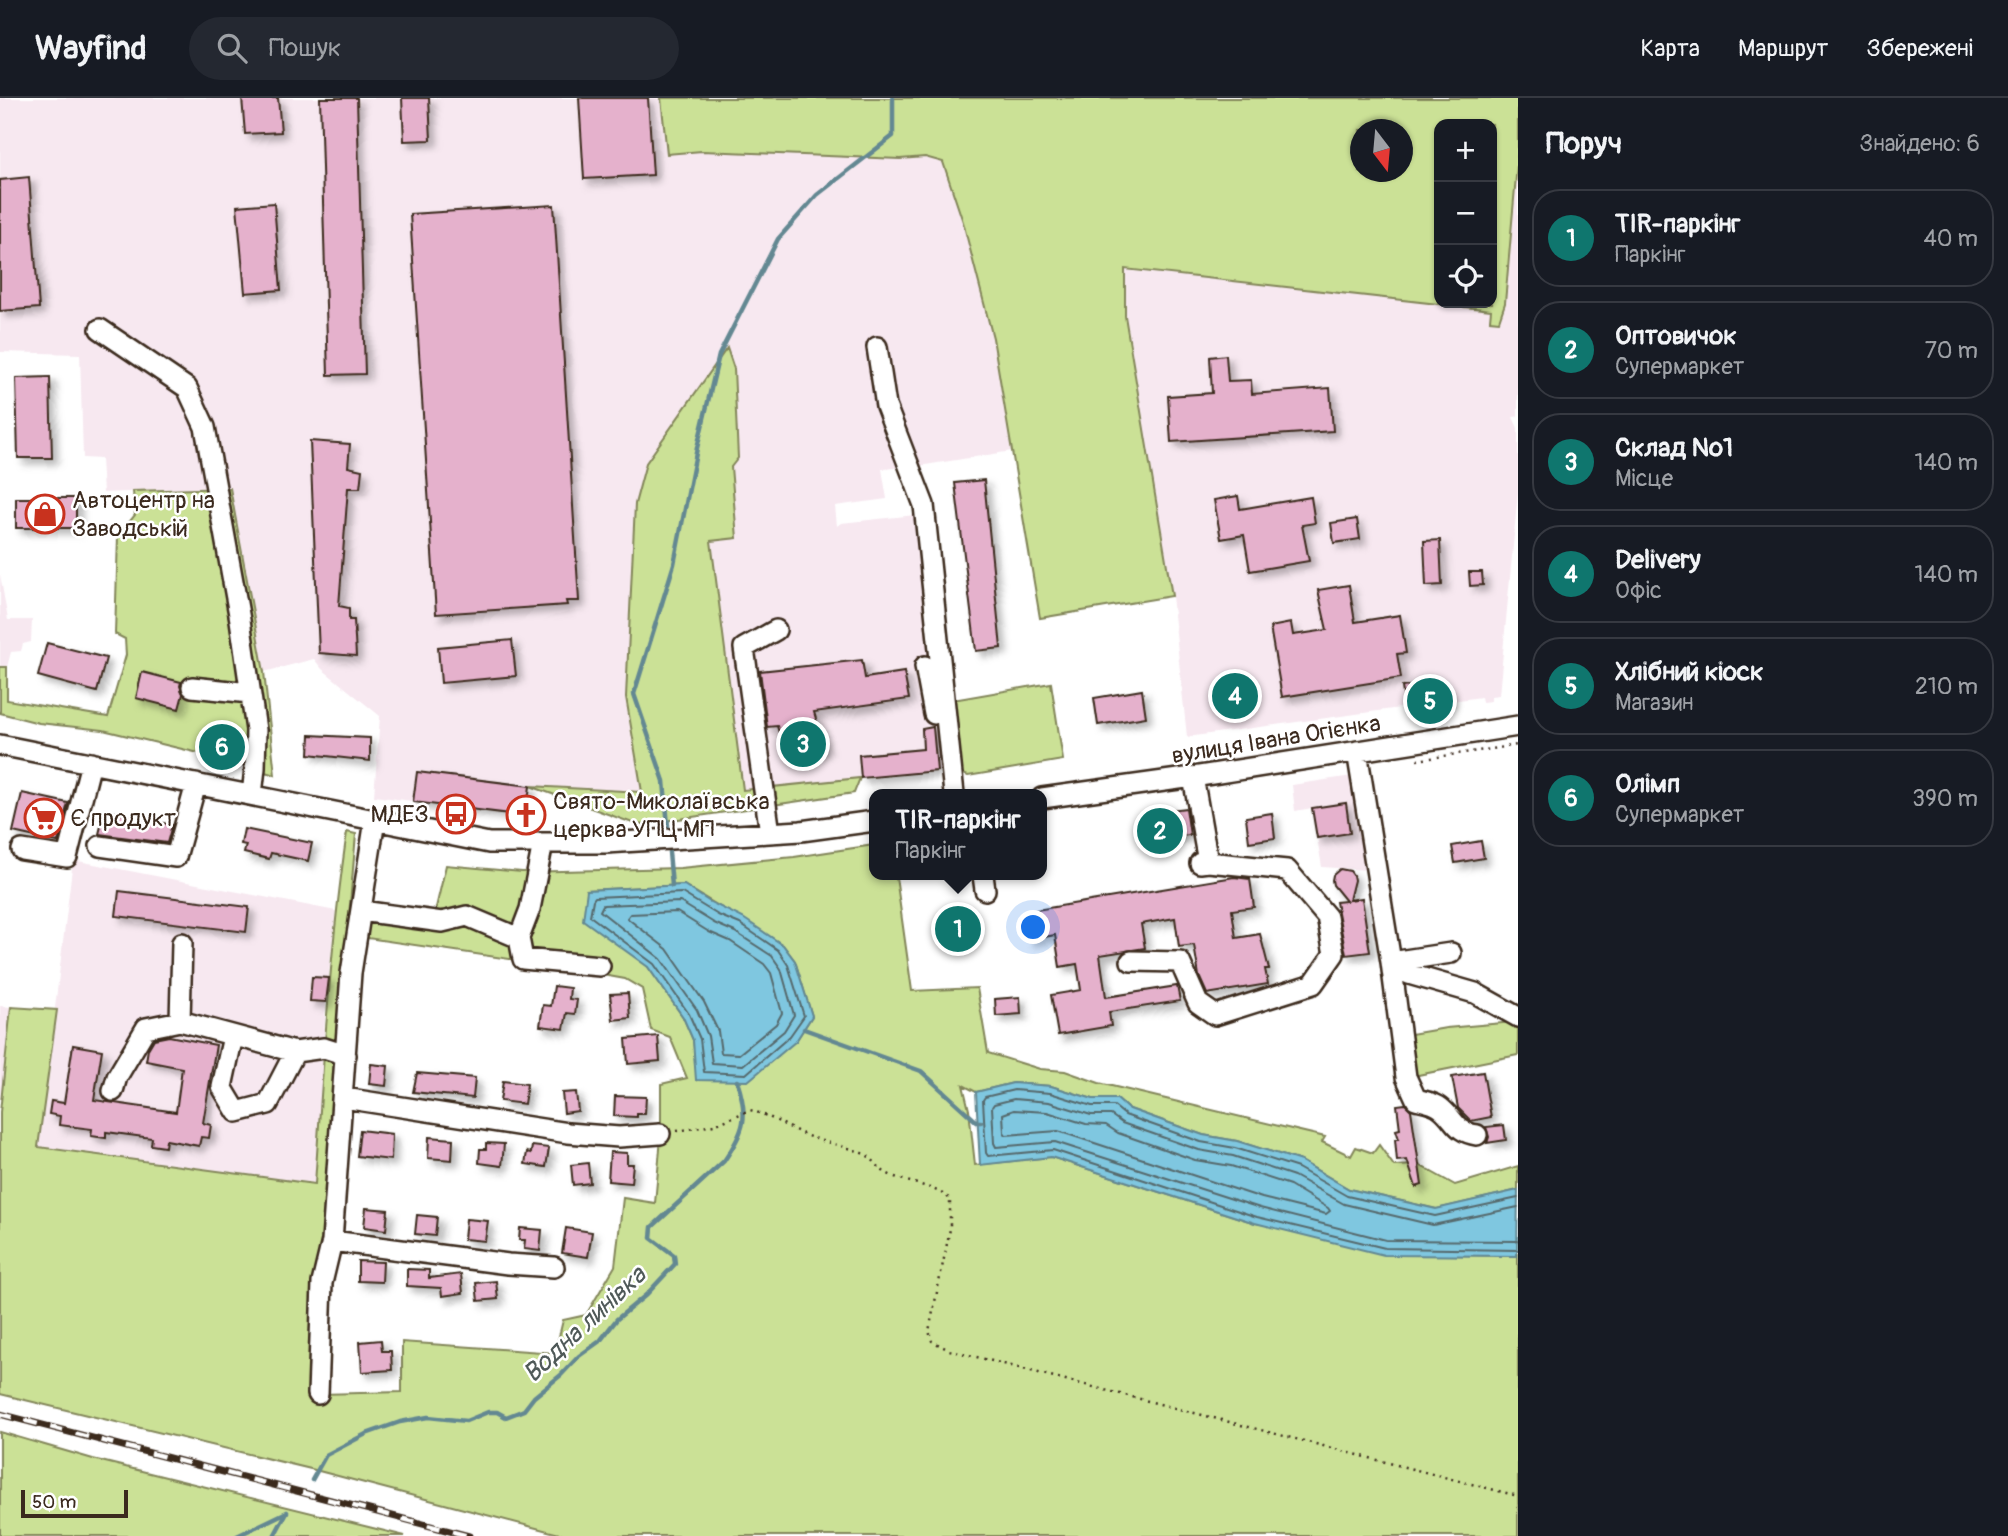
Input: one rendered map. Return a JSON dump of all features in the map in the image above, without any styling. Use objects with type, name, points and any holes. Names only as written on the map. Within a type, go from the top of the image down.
[{"type":"street","points":[[100,329],[187,388],[205,427],[216,498],[229,552],[256,730],[256,768],[252,795]]},
{"type":"street","points":[[877,347],[886,405],[924,505],[948,788]]},
{"type":"street","points":[[770,833],[744,648],[776,631]]},
{"type":"street","points":[[925,666],[948,788]]},
{"type":"street","points":[[192,687],[250,693]]},
{"type":"street","name":"вулиця Івана Огієнка","points":[[1047,797],[1518,726]]},
{"type":"street","points":[[0,745],[489,843],[606,843],[770,833],[869,822]]},
{"type":"street","points":[[1357,751],[1391,962],[1406,1077],[1416,1099],[1441,1107],[1466,1133],[1477,1135]]},
{"type":"street","points":[[22,850],[67,857],[92,763]]},
{"type":"street","points":[[1131,961],[1180,962],[1198,1003],[1215,1015],[1313,984],[1334,954],[1327,917],[1287,870],[1204,862],[1193,777]]},
{"type":"street","points":[[100,846],[176,857],[195,784]]},
{"type":"street","points":[[318,1394],[322,1283],[332,1241],[351,973],[375,820]]},
{"type":"street","points":[[543,843],[530,909],[519,938],[523,959],[600,966]]},
{"type":"street","points":[[361,911],[442,922],[467,916],[519,938]]},
{"type":"street","points":[[180,1021],[181,943]]},
{"type":"street","points":[[1391,962],[1451,953]]},
{"type":"street","points":[[1391,962],[1409,974],[1475,993],[1518,1017]]},
{"type":"street","points":[[113,1091],[117,1077],[146,1028],[180,1021],[295,1052],[324,1048],[346,1055]]},
{"type":"street","points":[[233,1036],[222,1087],[237,1112],[268,1104],[295,1052]]},
{"type":"street","points":[[344,1098],[568,1133],[619,1137],[660,1134]]},
{"type":"street","points":[[332,1241],[508,1265],[554,1267]]},
{"type":"path","points":[[1417,760],[1518,745]]},
{"type":"path","points":[[660,1134],[714,1125],[750,1110],[818,1140],[838,1143],[870,1156],[883,1171],[905,1181],[939,1190],[950,1199],[950,1228],[929,1331],[932,1341],[949,1350],[1518,1496]]},
{"type":"shaded area","points":[[0,98],[875,98],[900,159],[925,157],[943,162],[963,222],[993,338],[1012,451],[919,466],[882,469],[887,499],[835,506],[837,526],[841,523],[915,515],[946,770],[685,795],[531,786],[526,816],[374,796],[380,716],[322,669],[314,659],[264,672],[230,488],[103,493],[101,459],[83,458],[80,354],[0,352]]},
{"type":"shaded area","points":[[1518,153],[1518,416],[1513,417],[1518,428],[1518,492],[1499,695],[1491,696],[1491,701],[1482,702],[1481,697],[1187,737],[1172,596],[1125,316],[1125,269],[1434,304],[1434,308],[1492,310],[1491,319],[1499,321],[1505,303]]},
{"type":"shaded area","points":[[0,574],[8,620],[32,620],[31,642],[23,644],[21,651],[11,652],[7,667],[0,667]]},
{"type":"shaded area","points":[[1352,776],[1367,870],[1322,867],[1312,808],[1295,811],[1292,785]]},
{"type":"shaded area","points":[[73,860],[336,911],[326,1002],[315,1184],[38,1147]]},
{"type":"shaded area","points":[[0,1006],[11,1007],[0,1112]]},
{"type":"green space","points":[[661,98],[1518,98],[1518,153],[1505,303],[1499,321],[1490,320],[1491,310],[1473,308],[1497,308],[1497,119],[1434,119],[1434,304],[1125,269],[1125,316],[1172,596],[1040,618],[993,338],[963,222],[943,162],[925,157],[900,159],[702,151],[667,154]]},
{"type":"green space","points":[[727,348],[734,369],[738,458],[731,467],[737,538],[711,541],[743,790],[860,778],[854,793],[638,825],[530,786],[642,792],[626,697],[635,504],[646,463]]},
{"type":"green space","points":[[230,488],[264,672],[275,775],[245,766],[249,748],[208,734],[203,754],[103,730],[39,723],[0,713],[0,667],[7,667],[7,700],[108,717],[126,655],[125,639],[115,634],[118,536],[135,515],[133,491]]},
{"type":"green space","points":[[1051,683],[1063,760],[968,776],[961,773],[947,701]]},
{"type":"green space","points":[[347,832],[356,834],[327,1173],[319,1394],[402,1392],[402,1342],[555,1353],[563,1320],[586,1315],[615,1266],[623,1198],[655,1203],[661,1138],[661,1084],[687,1078],[670,1037],[651,1030],[642,989],[625,979],[367,938],[370,914],[435,912],[446,865],[522,872],[680,868],[794,857],[869,846],[869,880],[896,880],[912,991],[977,988],[988,1053],[1040,1069],[1065,1071],[1099,1083],[1325,1137],[1322,1142],[1351,1156],[1356,1147],[1373,1153],[1379,1145],[1394,1166],[1419,1165],[1455,1185],[1518,1166],[1518,1190],[1437,1209],[1349,1189],[1301,1161],[1237,1141],[1203,1135],[1127,1108],[1117,1099],[1093,1099],[1051,1086],[1013,1083],[976,1092],[963,1085],[969,1110],[975,1165],[1051,1157],[1255,1223],[1448,1255],[1517,1256],[1518,1253],[1518,1536],[567,1536],[315,1470],[0,1394],[0,1112],[11,1007],[57,1010],[38,1147],[315,1184],[336,920]],"holes":[[[684,885],[783,945],[795,961],[812,1016],[796,1041],[697,1080],[693,1040],[683,1017],[648,967],[587,890]]]},
{"type":"green space","points":[[1514,1022],[1518,1026],[1518,1055],[1413,1076],[1405,1035]]},
{"type":"green space","points":[[0,1432],[93,1459],[405,1536],[0,1536]]},
{"type":"water","points":[[684,885],[710,902],[743,918],[783,945],[795,961],[812,1016],[796,1041],[748,1081],[696,1080],[693,1040],[683,1017],[648,967],[583,920],[587,890]]},
{"type":"water","points":[[1013,1083],[1051,1086],[1093,1099],[1117,1099],[1127,1108],[1203,1135],[1237,1141],[1301,1161],[1349,1189],[1436,1209],[1518,1190],[1517,1256],[1384,1255],[1255,1223],[1051,1157],[980,1165],[976,1092]]},
{"type":"building","points":[[242,98],[278,98],[281,132],[245,134]]},
{"type":"building","points":[[320,98],[357,98],[365,374],[328,375]]},
{"type":"building","points":[[402,98],[429,98],[431,140],[404,141]]},
{"type":"building","points":[[579,98],[648,98],[653,175],[584,179]]},
{"type":"building","points":[[29,177],[39,308],[0,311],[0,180]]},
{"type":"building","points":[[274,203],[281,290],[245,293],[237,206]]},
{"type":"building","points":[[554,205],[579,601],[566,601],[567,605],[436,614],[410,214]]},
{"type":"building","points":[[1226,355],[1228,381],[1251,380],[1252,394],[1330,388],[1333,431],[1171,442],[1168,396],[1212,393],[1210,357]]},
{"type":"building","points":[[50,377],[52,458],[18,458],[16,378]]},
{"type":"building","points":[[310,441],[350,444],[348,467],[362,470],[360,488],[348,488],[339,606],[349,608],[349,620],[354,620],[356,656],[319,653]]},
{"type":"building","points":[[984,480],[1001,648],[976,651],[955,483]]},
{"type":"building","points":[[1238,496],[1240,509],[1311,497],[1315,523],[1302,525],[1309,561],[1250,571],[1244,535],[1221,539],[1214,500]]},
{"type":"building","points":[[16,498],[76,498],[76,528],[16,528]]},
{"type":"building","points":[[1357,519],[1360,539],[1334,543],[1331,523]]},
{"type":"building","points":[[1440,540],[1442,585],[1426,586],[1424,541]]},
{"type":"building","points":[[1469,572],[1482,572],[1483,585],[1470,586]]},
{"type":"building","points":[[1349,585],[1355,622],[1400,615],[1406,653],[1397,654],[1401,678],[1282,697],[1270,627],[1291,623],[1293,635],[1327,630],[1318,590]]},
{"type":"building","points":[[512,640],[516,676],[441,683],[438,647]]},
{"type":"building","points":[[47,643],[106,658],[97,692],[38,676]]},
{"type":"building","points":[[862,660],[865,678],[904,672],[909,699],[814,712],[825,749],[787,758],[777,726],[767,727],[760,671]]},
{"type":"building","points":[[142,672],[181,682],[183,694],[179,709],[136,698]]},
{"type":"building","points":[[1436,682],[1437,688],[1448,687],[1449,702],[1405,708],[1402,687]]},
{"type":"building","points":[[1241,684],[1244,705],[1229,707],[1226,686]]},
{"type":"building","points":[[1142,690],[1146,717],[1098,725],[1094,698]]},
{"type":"building","points":[[933,727],[937,771],[861,778],[859,755],[923,749],[922,729]]},
{"type":"building","points":[[310,735],[370,738],[370,761],[309,754]]},
{"type":"building","points":[[218,738],[243,746],[243,765],[213,757]]},
{"type":"building","points":[[417,772],[530,786],[526,816],[413,802]]},
{"type":"building","name":"Є продукт","points":[[22,793],[68,803],[58,842],[13,832]]},
{"type":"building","points":[[1346,803],[1350,833],[1317,838],[1312,808]]},
{"type":"building","points":[[1186,808],[1190,835],[1149,840],[1145,813]]},
{"type":"building","points":[[105,810],[172,825],[167,843],[99,834]]},
{"type":"building","points":[[1272,813],[1275,838],[1249,842],[1246,817]]},
{"type":"building","points":[[244,829],[312,843],[308,861],[271,853],[269,859],[244,853],[246,845],[241,844]]},
{"type":"building","points":[[1481,841],[1484,858],[1455,863],[1452,846]]},
{"type":"building","points":[[1340,869],[1350,871],[1353,875],[1349,900],[1362,898],[1370,952],[1346,955],[1336,902],[1346,901],[1332,880],[1333,875]]},
{"type":"building","points":[[1234,877],[1250,879],[1254,907],[1232,910],[1236,938],[1260,934],[1269,969],[1265,969],[1268,984],[1207,994],[1199,976],[1194,945],[1179,947],[1175,918],[1141,924],[1145,948],[1100,955],[1106,997],[1177,986],[1180,1001],[1109,1012],[1111,1026],[1058,1035],[1051,995],[1081,990],[1077,964],[1060,967],[1055,935],[1029,940],[1024,912]]},
{"type":"building","points":[[119,891],[249,907],[246,932],[116,916]]},
{"type":"building","points":[[312,977],[329,978],[326,1002],[310,1001]]},
{"type":"building","points":[[554,986],[570,988],[569,999],[577,1000],[575,1014],[567,1013],[564,1029],[540,1026],[543,1005],[551,1006]]},
{"type":"building","points":[[628,993],[630,1018],[613,1020],[610,994]]},
{"type":"building","points":[[1020,997],[1021,1014],[996,1016],[995,999]]},
{"type":"building","points":[[169,1036],[216,1045],[203,1123],[211,1125],[209,1138],[201,1137],[199,1146],[166,1140],[165,1147],[151,1145],[152,1138],[106,1132],[106,1138],[91,1136],[92,1129],[59,1125],[60,1116],[49,1114],[51,1101],[64,1103],[73,1045],[102,1050],[94,1100],[176,1112],[182,1068],[146,1061],[148,1049],[154,1039]]},
{"type":"building","points":[[658,1036],[660,1061],[628,1064],[626,1039]]},
{"type":"building","points":[[371,1064],[388,1066],[386,1086],[369,1084]]},
{"type":"building","points":[[1483,1072],[1491,1117],[1471,1121],[1458,1108],[1452,1077]]},
{"type":"building","points":[[417,1073],[475,1078],[473,1098],[413,1092]]},
{"type":"building","points":[[503,1081],[527,1084],[524,1104],[500,1101]]},
{"type":"building","points":[[576,1092],[578,1111],[564,1113],[562,1093]]},
{"type":"building","points":[[615,1096],[646,1097],[645,1114],[637,1114],[637,1117],[614,1116]]},
{"type":"building","points":[[1405,1104],[1411,1110],[1422,1185],[1416,1187],[1407,1160],[1397,1161],[1395,1139],[1399,1139],[1396,1130],[1400,1129],[1397,1105]]},
{"type":"building","points":[[1504,1125],[1506,1140],[1487,1143],[1489,1137],[1486,1127]]},
{"type":"building","points":[[360,1130],[392,1134],[391,1160],[357,1156]]},
{"type":"building","points":[[429,1137],[453,1139],[452,1160],[428,1158]]},
{"type":"building","points":[[486,1143],[504,1144],[502,1166],[479,1163],[480,1149],[486,1149]]},
{"type":"building","points":[[532,1146],[549,1148],[546,1167],[525,1164],[527,1152],[531,1153]]},
{"type":"building","points":[[610,1152],[627,1153],[627,1164],[633,1164],[631,1183],[608,1181]]},
{"type":"building","points":[[588,1163],[590,1183],[573,1185],[571,1165]]},
{"type":"building","points":[[366,1208],[388,1210],[386,1230],[364,1227]]},
{"type":"building","points":[[417,1215],[437,1217],[435,1236],[415,1234]]},
{"type":"building","points":[[466,1219],[488,1221],[485,1241],[464,1239]]},
{"type":"building","points":[[520,1228],[542,1230],[540,1251],[524,1249],[525,1240],[519,1240]]},
{"type":"building","points":[[566,1228],[592,1232],[588,1257],[562,1253]]},
{"type":"building","points":[[358,1261],[383,1262],[382,1282],[358,1281]]},
{"type":"building","points":[[407,1269],[429,1270],[429,1278],[461,1274],[463,1293],[442,1296],[441,1288],[407,1286]]},
{"type":"building","points":[[496,1281],[498,1299],[478,1301],[476,1283]]},
{"type":"building","points":[[381,1340],[382,1351],[391,1351],[392,1370],[362,1372],[360,1342]]},
{"type":"waterway","points":[[668,826],[664,781],[634,694],[674,564],[719,355],[778,239],[817,195],[893,136],[893,98]]},
{"type":"waterway","points":[[669,852],[672,886]]},
{"type":"waterway","points":[[804,1029],[921,1071],[977,1122],[981,1122]]},
{"type":"waterway","name":"Водна линівка","points":[[312,1480],[326,1455],[366,1434],[400,1422],[428,1417],[466,1421],[488,1412],[497,1412],[506,1417],[524,1410],[534,1397],[579,1356],[600,1341],[617,1319],[646,1295],[675,1264],[674,1255],[651,1238],[652,1227],[724,1161],[737,1140],[744,1114],[737,1081]]},
{"type":"waterway","name":"Водна линівка","points":[[237,1536],[287,1512]]},
{"type":"waterway","name":"Водна линівка","points":[[274,1536],[287,1512]]},
{"type":"railway","points":[[0,1414],[469,1536]]},
{"type":"place","name":"Автоцентр на Заводській","points":[[45,514]]},
{"type":"place","name":"Delivery","points":[[1235,696]]},
{"type":"place","name":"Хлібний кіоск","points":[[1430,701]]},
{"type":"place","name":"Склад №1","points":[[803,744]]},
{"type":"place","name":"Олімп","points":[[222,747]]},
{"type":"place","name":"МДЕЗ","points":[[456,814]]},
{"type":"place","name":"Свято-Миколаївська церква УПЦ МП","points":[[526,815]]},
{"type":"place","name":"Є продукт","points":[[44,818]]},
{"type":"place","name":"Оптовичок","points":[[1160,831]]},
{"type":"place","name":"TIR-паркінг","points":[[958,929]]}]
